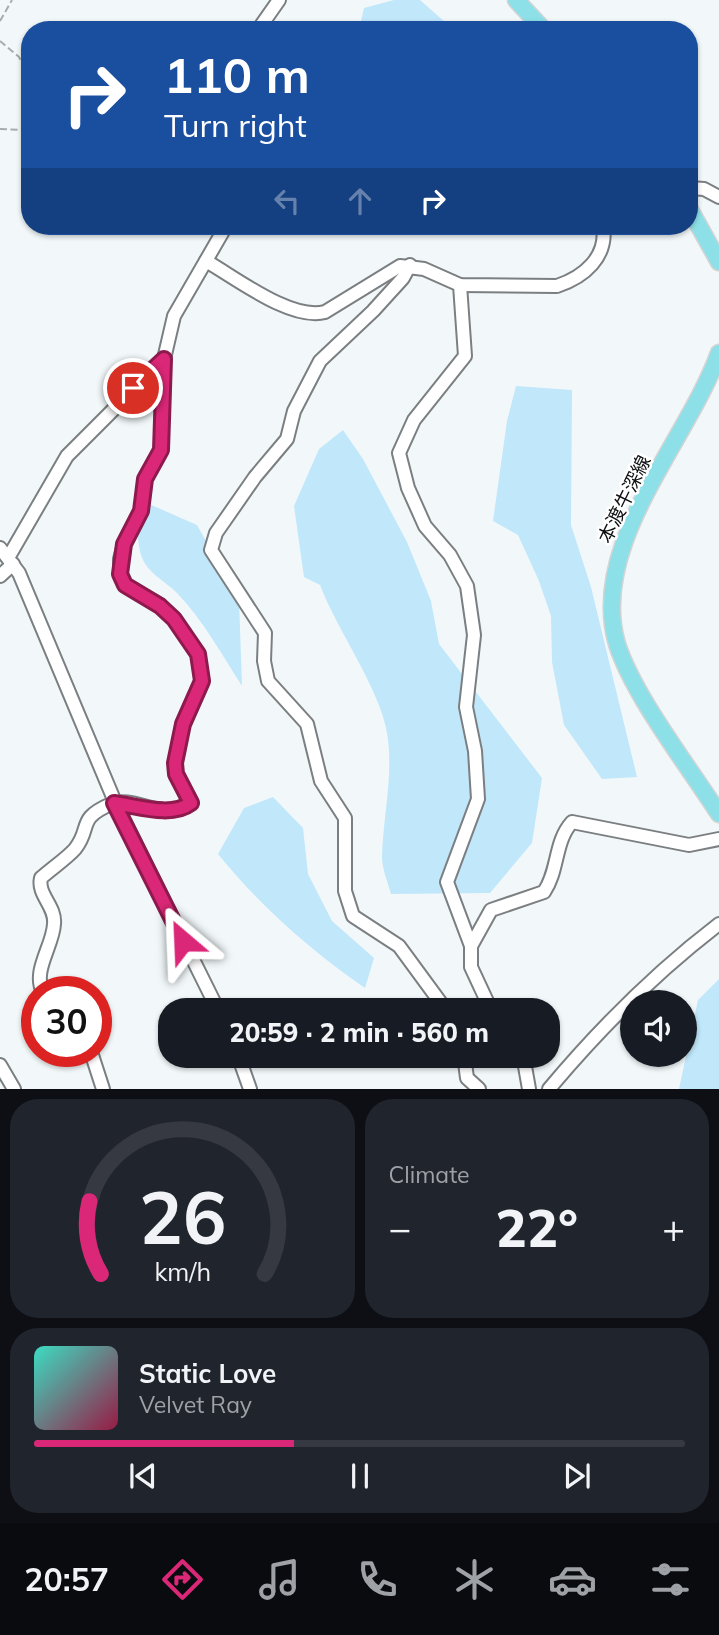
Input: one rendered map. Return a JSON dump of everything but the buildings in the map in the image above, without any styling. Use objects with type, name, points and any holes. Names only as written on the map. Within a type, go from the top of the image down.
[{"type":"main road","points":[[516,0],[536,21]]},
{"type":"main road","points":[[698,224],[719,262]]},
{"type":"main road","name":"本渡牛深線","points":[[719,353],[702,394],[631,526],[619,556],[611,604],[618,646],[636,684],[719,814]]},
{"type":"street","points":[[264,21],[279,0]]},
{"type":"street","points":[[698,189],[719,197]]},
{"type":"street","points":[[39,976],[54,924],[53,912],[41,889],[41,878],[75,849],[85,822],[92,814],[114,803],[167,811],[182,809],[191,803],[176,774],[175,763],[183,724],[202,681],[198,654],[174,619],[160,606],[125,585],[120,574],[124,544],[141,511],[145,479],[161,450],[164,359],[174,316],[221,235]]},
{"type":"street","points":[[206,261],[270,298],[302,314],[314,315],[325,312],[400,265],[410,265],[460,285],[557,286],[572,281],[594,264],[601,250],[602,235]]},
{"type":"street","points":[[410,265],[404,278],[320,361],[294,411],[287,439],[255,477],[216,533],[211,550],[265,633],[264,661],[268,681],[307,724],[321,781],[345,818],[345,891],[353,916],[399,946],[437,998]]},
{"type":"street","points":[[460,285],[465,356],[414,420],[399,453],[408,488],[425,526],[450,555],[467,586],[474,635],[466,707],[475,751],[478,799],[475,815],[447,882],[471,946],[471,967],[485,998]]},
{"type":"street","points":[[0,576],[7,557],[67,456],[164,359]]},
{"type":"street","points":[[7,557],[114,803],[212,998]]},
{"type":"street","points":[[471,946],[491,909],[544,892],[553,873],[562,832],[572,822],[689,845],[719,839]]},
{"type":"street","points":[[549,1089],[653,975],[719,924]]},
{"type":"street","points":[[0,1065],[14,1089]]},
{"type":"street","points":[[96,1067],[103,1089]]},
{"type":"street","points":[[243,1068],[250,1089]]},
{"type":"street","points":[[466,1068],[467,1078],[479,1089]]},
{"type":"street","points":[[525,1068],[529,1089]]},
{"type":"path","points":[[0,22],[12,0]]},
{"type":"path","points":[[0,41],[21,61]]},
{"type":"path","points":[[0,129],[21,130]]},
{"type":"shaded area","points":[[394,0],[420,0],[444,21],[361,21],[364,8]]},
{"type":"shaded area","points":[[516,386],[572,390],[571,525],[591,587],[637,777],[602,779],[564,725],[552,662],[551,616],[539,581],[518,535],[493,521],[507,421]]},
{"type":"shaded area","points":[[343,430],[363,459],[407,542],[431,601],[439,644],[542,778],[532,843],[490,893],[391,894],[382,857],[389,779],[389,748],[383,716],[320,585],[304,577],[294,506],[319,449]]},
{"type":"shaded area","points":[[149,504],[197,525],[239,600],[242,686],[195,615],[177,593],[143,561],[138,534]]},
{"type":"shaded area","points":[[273,797],[303,828],[308,874],[332,921],[374,958],[365,988],[287,926],[251,892],[218,854],[244,808]]},
{"type":"shaded area","points":[[719,979],[719,1089],[679,1089],[684,1067],[697,1067],[698,1000]]},
{"type":"route","points":[[133,388],[164,359],[161,450],[145,479],[141,492],[141,511],[124,544],[120,574],[125,585],[160,606],[174,619],[198,654],[202,681],[183,724],[175,763],[176,774],[191,803],[182,809],[167,811],[114,803],[183,941]]}]
